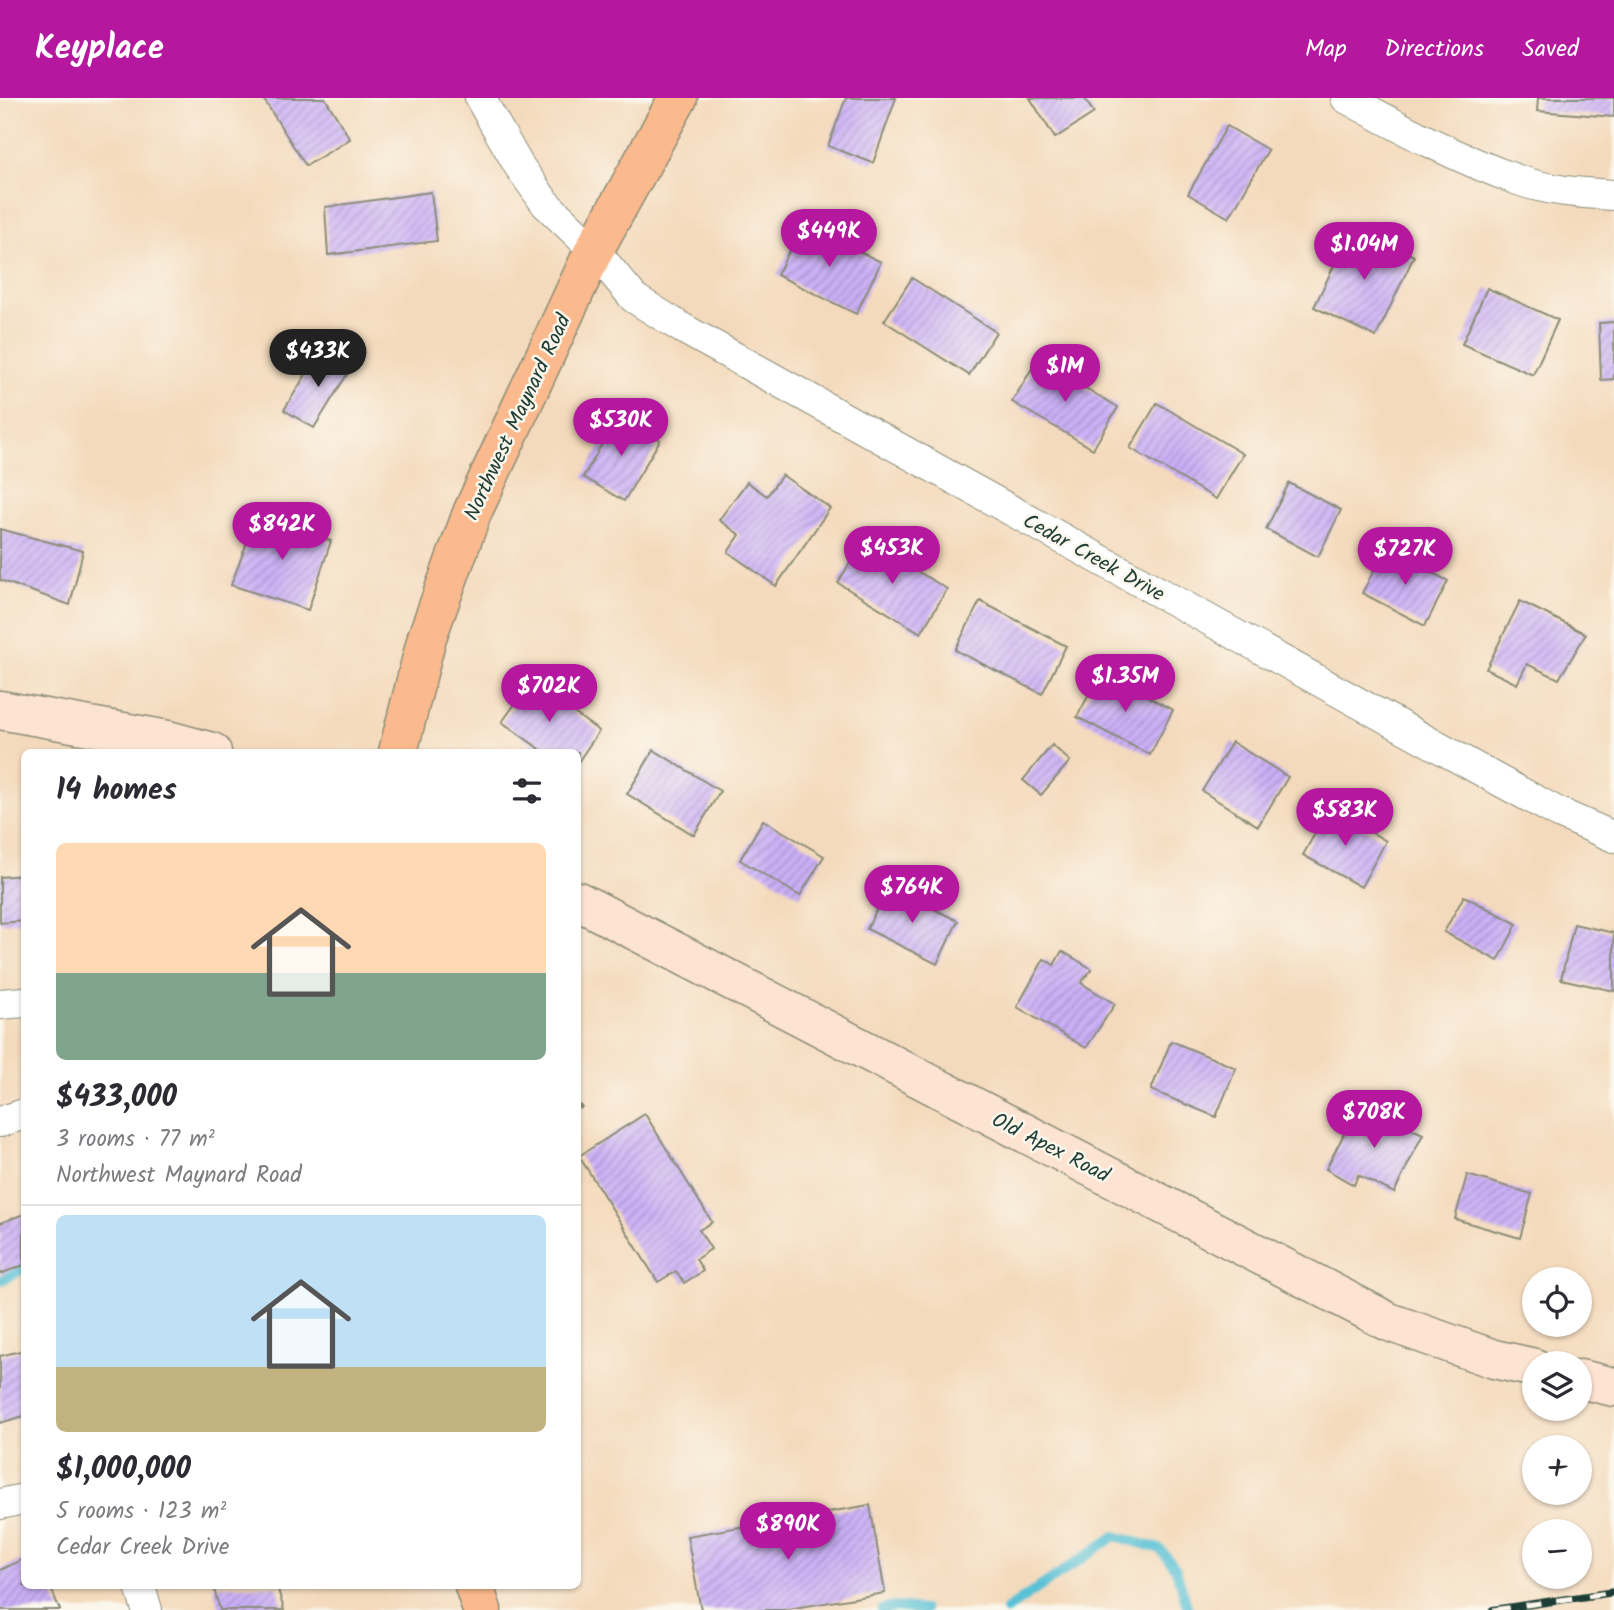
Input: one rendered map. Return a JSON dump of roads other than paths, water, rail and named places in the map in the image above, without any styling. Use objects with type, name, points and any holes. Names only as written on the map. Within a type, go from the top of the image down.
[{"type":"main road","name":"Northwest Maynard Road","points":[[399,749],[427,637],[472,513],[594,250],[678,98]]},
{"type":"main road","points":[[0,710],[167,740],[201,749]]},
{"type":"main road","name":"Old Apex Road","points":[[581,903],[1389,1322],[1494,1359],[1522,1365]]},
{"type":"main road","points":[[1592,1382],[1614,1387]]},
{"type":"main road","points":[[475,1589],[482,1610]]},
{"type":"street","name":"Cedar Creek Drive","points":[[480,98],[519,166],[546,204],[594,250],[634,298],[682,328],[1498,780],[1559,813],[1614,837]]},
{"type":"street","points":[[1346,98],[1419,138],[1519,180],[1558,190],[1614,195]]},
{"type":"street","points":[[0,1004],[21,1002]]},
{"type":"street","points":[[0,1122],[21,1115]]},
{"type":"street","points":[[0,1504],[21,1500]]},
{"type":"street","points":[[141,1589],[147,1610]]},
{"type":"waterway","points":[[0,1281],[21,1270]]},
{"type":"waterway","points":[[1006,1610],[1115,1536],[1160,1549],[1176,1569],[1188,1610]]},
{"type":"waterway","points":[[882,1610],[893,1607],[924,1610]]},
{"type":"railway","points":[[1493,1610],[1614,1592]]}]
